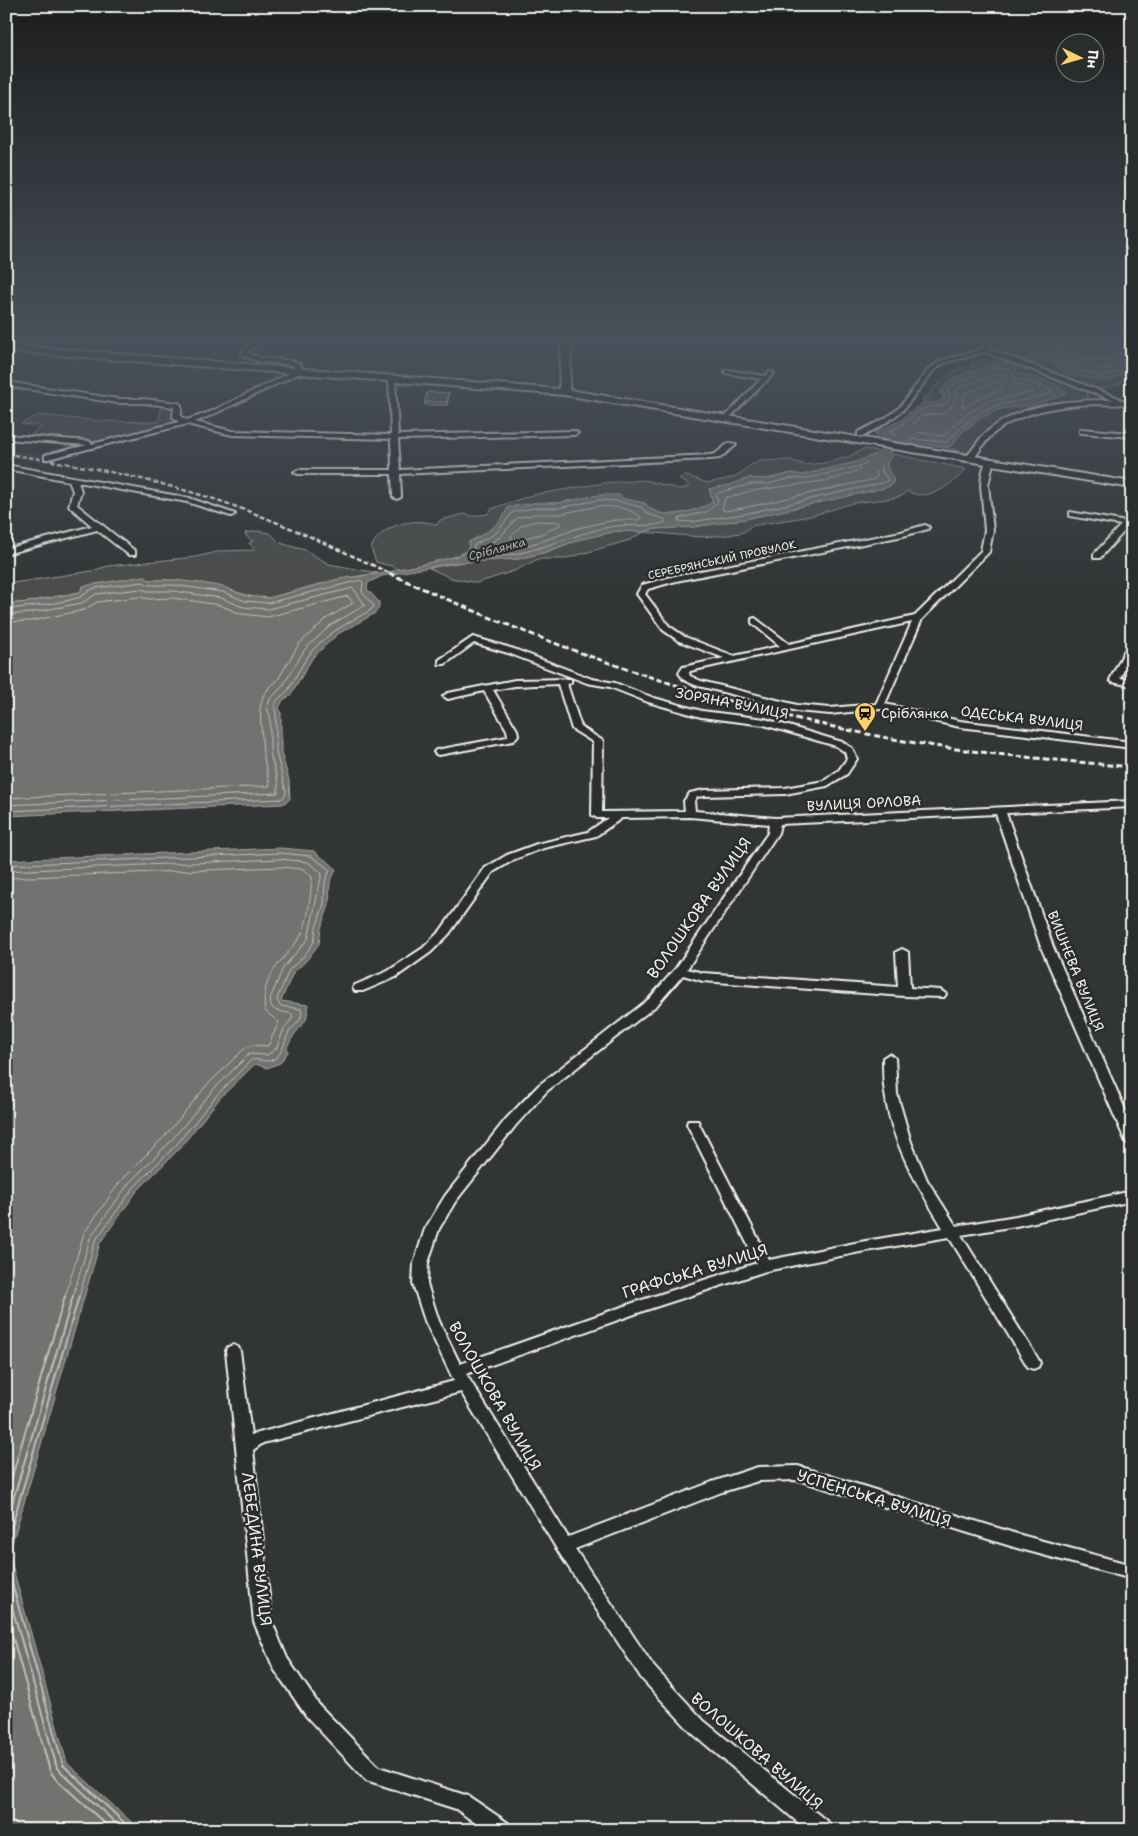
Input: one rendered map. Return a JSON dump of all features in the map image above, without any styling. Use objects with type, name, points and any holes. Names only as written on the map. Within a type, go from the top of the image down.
[{"type":"main road","points":[[752,422],[863,438],[946,456],[1132,485]]},
{"type":"street","points":[[48,457],[188,422],[232,432],[256,434],[395,437],[574,433]]},
{"type":"street","points":[[202,422],[205,427]]},
{"type":"street","points":[[394,422],[397,497]]},
{"type":"street","points":[[863,438],[884,422]]},
{"type":"street","points":[[970,460],[991,433],[1007,422]]},
{"type":"street","points":[[1083,431],[1132,435]]},
{"type":"street","points":[[6,437],[98,444]]},
{"type":"street","points":[[298,472],[396,472],[710,458],[717,456],[732,445]]},
{"type":"street","points":[[7,467],[32,462]]},
{"type":"street","points":[[880,706],[918,618],[985,552],[990,540],[984,478],[989,462]]},
{"type":"street","points":[[7,467],[189,500],[231,514]]},
{"type":"street","points":[[70,478],[77,484],[79,491],[73,506],[132,553]]},
{"type":"street","points":[[1073,514],[1129,525]]},
{"type":"street","points":[[1097,556],[1107,542],[1129,525]]},
{"type":"street","points":[[6,552],[98,527]]},
{"type":"street","name":"СЕРЕБРЯНСЬКИЙ ПРОВУЛОК","points":[[732,658],[682,639],[666,628],[640,594],[645,588],[675,579],[903,534],[925,527]]},
{"type":"street","points":[[732,658],[918,618]]},
{"type":"street","points":[[755,621],[786,646]]},
{"type":"street","name":"ЗОРЯНА ВУЛИЦЯ","points":[[442,662],[473,640],[511,651],[590,681],[612,685],[651,700],[701,714],[782,726],[839,744],[850,750],[852,758],[848,765],[843,772],[827,783],[785,791],[704,792],[694,796],[689,801],[690,814]]},
{"type":"street","points":[[1132,644],[1115,680],[1132,683]]},
{"type":"street","name":"ОДЕСЬКА ВУЛИЦЯ","points":[[732,658],[686,669],[684,673],[687,678],[698,683],[797,708],[830,711],[880,706],[960,724],[1132,745]]},
{"type":"street","name":"ЗОРЯНА ВУЛИЦЯ","points":[[448,696],[514,683],[590,681]]},
{"type":"street","name":"ВУЛИЦЯ ОРЛОВА","points":[[562,682],[577,728],[598,741],[597,815],[690,814],[775,821],[1132,804]]},
{"type":"street","points":[[439,752],[510,739],[513,735],[512,730],[487,688]]},
{"type":"street","name":"ВИШНЕВА ВУЛИЦЯ","points":[[1000,811],[1047,947],[1132,1140]]},
{"type":"street","points":[[359,988],[392,974],[427,950],[445,932],[489,870],[511,856],[541,846],[592,834],[621,814]]},
{"type":"street","name":"ВОЛОШКОВА ВУЛИЦЯ","points":[[775,821],[773,833],[680,971],[653,1002],[543,1088],[511,1122],[450,1199],[432,1230],[421,1263],[420,1284],[432,1321],[460,1378],[564,1546],[648,1673],[698,1727],[822,1830]]},
{"type":"street","points":[[902,952],[904,992]]},
{"type":"street","points":[[680,971],[703,977],[940,994]]},
{"type":"street","points":[[889,1058],[891,1094],[904,1142],[921,1180],[1033,1362]]},
{"type":"street","points":[[692,1124],[765,1266]]},
{"type":"street","name":"ГРАФСЬКА ВУЛИЦЯ","points":[[460,1378],[641,1306],[765,1266],[860,1247],[952,1233],[1132,1196]]},
{"type":"street","name":"ЛЕБЕДИНА ВУЛИЦЯ","points":[[233,1351],[263,1622],[280,1664],[313,1710],[373,1774],[461,1802],[501,1830]]},
{"type":"street","points":[[244,1447],[259,1438],[460,1378]]},
{"type":"street","name":"УСПЕНСЬКА ВУЛИЦЯ","points":[[564,1546],[718,1487],[758,1474],[798,1473],[1017,1541],[1132,1572]]},
{"type":"shaded area","points":[[25,422],[188,422],[98,444],[26,439],[41,426],[21,424]]},
{"type":"shaded area","points":[[976,422],[1003,422],[986,432],[968,453],[943,447],[951,446],[962,432]]},
{"type":"shaded area","points":[[6,449],[55,456],[34,460],[6,456]]},
{"type":"shaded area","points":[[864,449],[881,452],[856,462],[802,475],[792,473],[767,479],[749,478],[730,485],[709,489],[713,502],[678,514],[659,513],[645,503],[624,499],[619,496],[599,495],[558,503],[533,503],[514,506],[493,529],[469,542],[468,550],[451,558],[433,563],[397,569],[376,562],[371,548],[382,533],[399,524],[428,522],[437,525],[440,520],[464,514],[473,516],[488,514],[491,509],[532,495],[605,483],[645,480],[679,489],[689,487],[687,483],[679,480],[684,475],[708,483],[735,477],[751,465],[761,461],[790,460],[805,465],[824,463],[845,458]]},
{"type":"shaded area","points":[[893,454],[966,469],[947,486],[931,494],[915,494],[907,491],[904,495],[895,498],[853,503],[811,516],[751,526],[744,532],[729,535],[701,537],[644,532],[655,529],[693,527],[745,519],[880,489],[892,485],[893,478],[887,471],[888,460]]},
{"type":"shaded area","points":[[257,531],[270,533],[280,543],[305,550],[329,564],[378,573],[339,579],[269,598],[256,598],[237,592],[173,580],[149,580],[145,576],[83,589],[81,592],[28,602],[6,604],[6,584],[92,571],[108,566],[195,557],[222,551],[255,550],[249,543],[253,541],[245,533]]},
{"type":"shaded area","points":[[617,531],[644,532],[630,540],[564,559],[538,559],[514,571],[477,583],[451,578],[429,568],[474,560],[518,559],[546,552],[581,539]]},
{"type":"water","points":[[898,422],[976,422],[962,432],[951,446],[943,447],[877,438],[875,432]]},
{"type":"water","points":[[881,452],[893,454],[889,458],[887,468],[894,481],[888,487],[745,519],[693,527],[655,529],[644,532],[617,531],[581,539],[546,552],[518,559],[452,563],[382,576],[368,583],[367,589],[379,602],[379,608],[374,614],[338,634],[313,657],[290,696],[283,700],[279,708],[281,713],[281,752],[289,780],[290,799],[283,804],[6,816],[6,604],[28,602],[80,592],[83,586],[145,576],[149,580],[202,583],[224,587],[246,596],[269,598],[339,579],[384,573],[458,556],[468,550],[469,542],[497,524],[508,507],[521,507],[533,503],[558,503],[599,495],[619,495],[624,499],[645,503],[659,513],[678,514],[713,502],[709,489],[730,485],[749,478],[767,479],[792,473],[802,475],[856,462]]},
{"type":"water","points":[[281,848],[314,851],[336,870],[330,882],[329,905],[321,928],[319,944],[306,961],[293,973],[281,1001],[309,1005],[306,1020],[294,1035],[287,1047],[288,1052],[280,1063],[267,1068],[255,1064],[220,1098],[180,1148],[137,1191],[100,1243],[9,1554],[67,1763],[140,1830],[6,1830],[6,860]]},
{"type":"waterway","name":"Сріблянка","points":[[865,474],[896,440],[921,424]]},
{"type":"railway","points":[[6,454],[113,472],[217,500],[284,525],[392,574]]},
{"type":"railway","points":[[389,573],[451,601],[577,652],[641,674],[771,712],[837,728],[932,746],[1132,767]]},
{"type":"place","name":"Сріблянка","points":[[865,732]]}]
